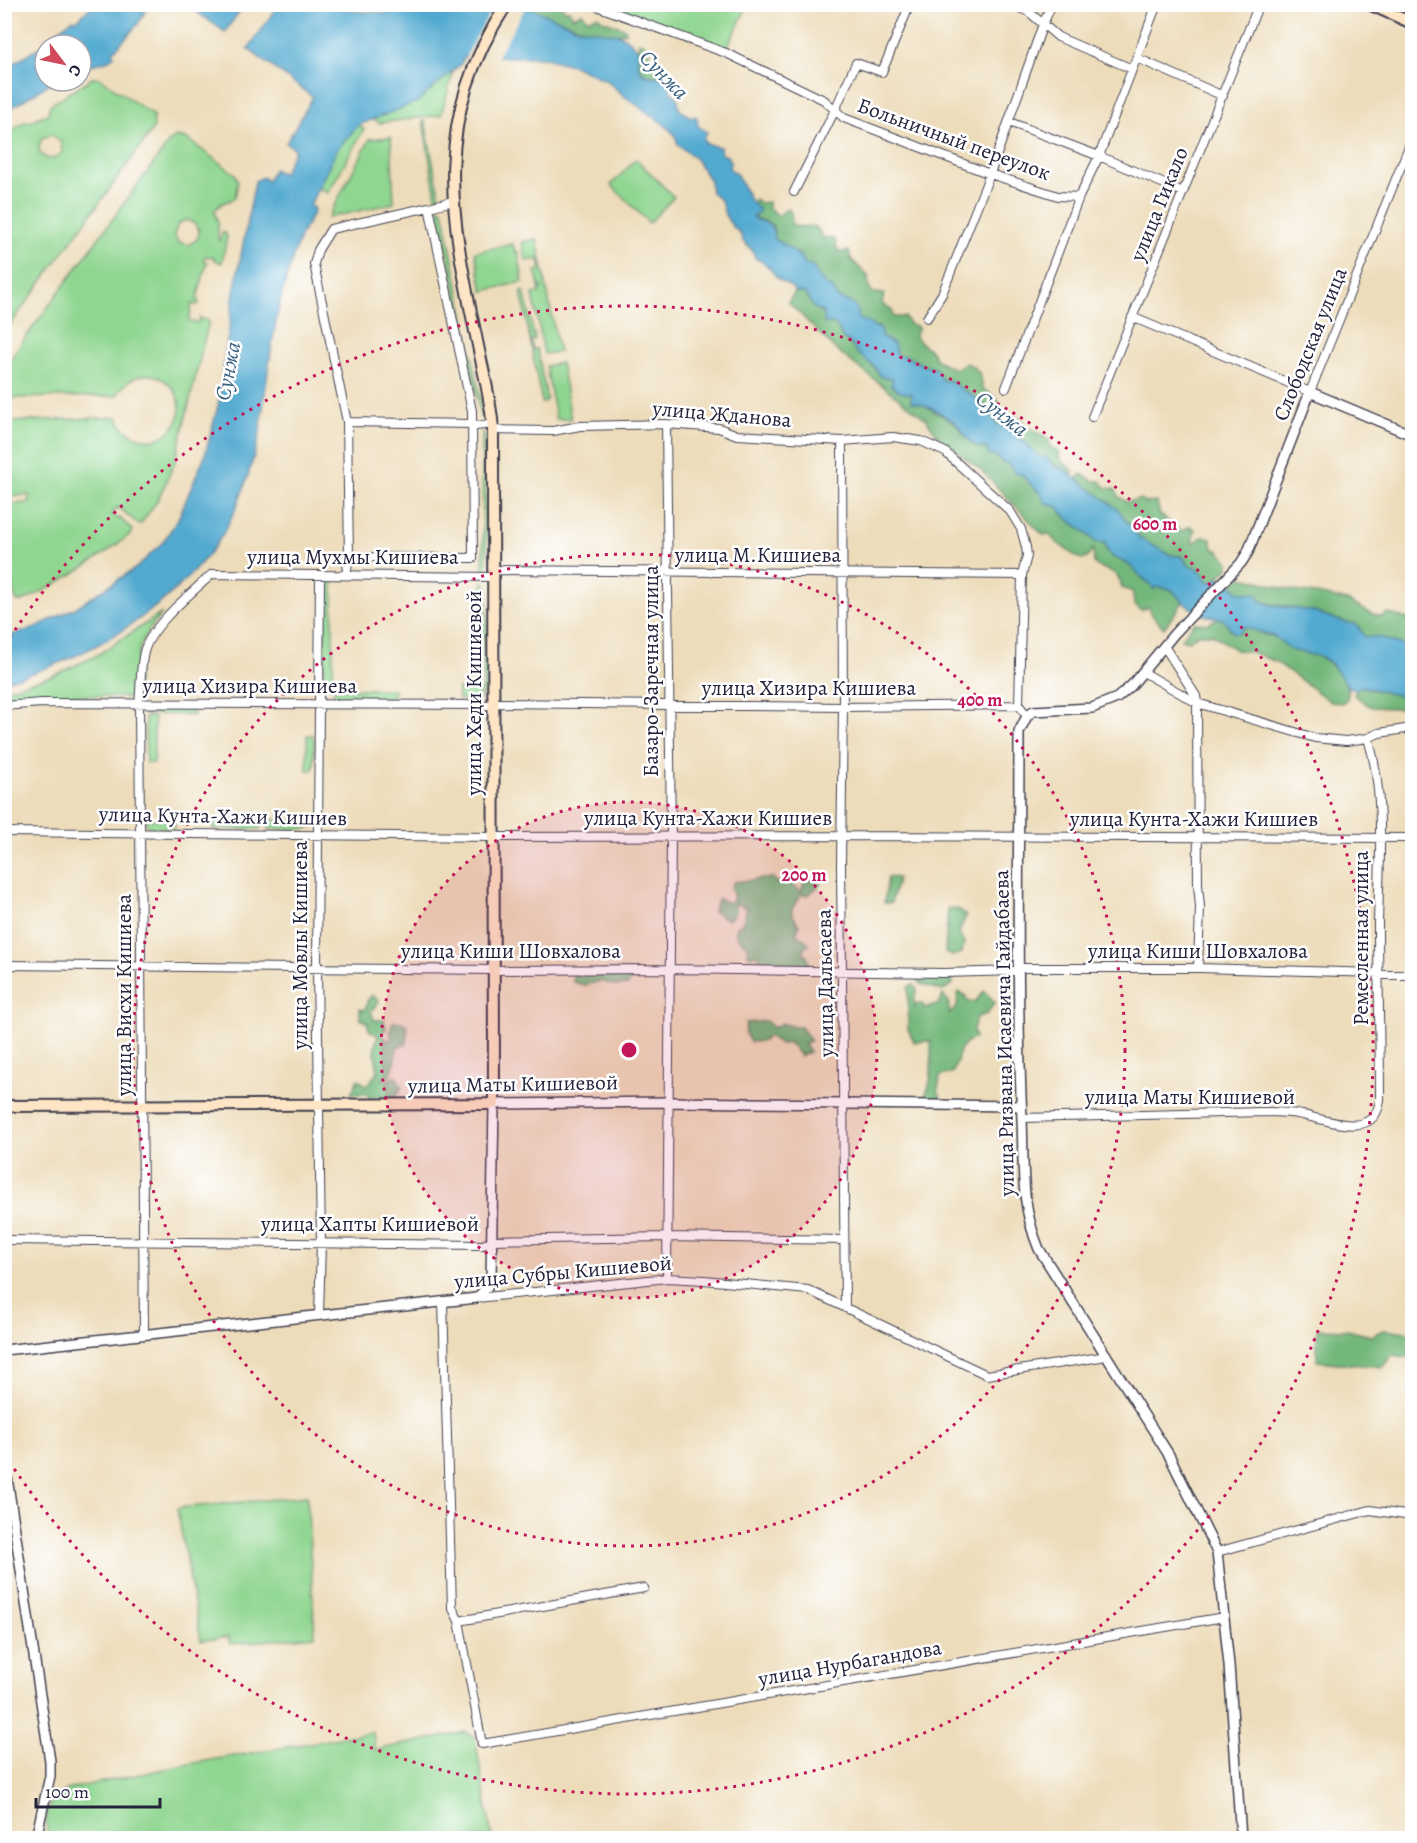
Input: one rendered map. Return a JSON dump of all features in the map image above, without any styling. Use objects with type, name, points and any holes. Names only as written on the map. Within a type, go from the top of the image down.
[{"type":"main road","name":"улица Хеди Кишиевой","points":[[494,1104],[493,427],[458,245],[452,170],[454,145],[466,89],[479,55],[507,4]]},
{"type":"main road","points":[[1369,4],[1413,22]]},
{"type":"main road","name":"улица Маты Кишиевой","points":[[4,1106],[494,1104]]},
{"type":"street","name":"Больничный переулок","points":[[591,4],[726,53],[824,100],[844,118],[990,174],[1058,196],[1079,197]]},
{"type":"street","points":[[794,192],[856,63],[882,72],[910,4]]},
{"type":"street","points":[[1010,4],[1029,12],[1058,38],[1132,69]]},
{"type":"street","points":[[927,318],[942,294],[990,174],[1043,24],[1053,4]]},
{"type":"street","points":[[1006,388],[1079,197],[1099,156],[1157,4]]},
{"type":"street","name":"улица Гикало","points":[[1092,417],[1259,4]]},
{"type":"street","points":[[1137,58],[1223,96]]},
{"type":"street","points":[[1009,122],[1099,156],[1183,192]]},
{"type":"street","name":"Слободская улица","points":[[1143,672],[1174,634],[1241,563],[1248,552],[1413,139]]},
{"type":"street","points":[[1404,161],[1413,164]]},
{"type":"street","points":[[346,574],[349,557],[347,422],[314,264],[318,250],[331,229],[453,201]]},
{"type":"street","points":[[349,557],[473,558],[472,411],[429,207]]},
{"type":"street","points":[[1132,317],[1413,435]]},
{"type":"street","name":"улица Жданова","points":[[347,422],[472,424],[553,431],[580,426],[666,424],[719,428],[737,435],[842,441],[893,437],[921,441],[945,452],[1010,512],[1021,529],[1026,547],[1027,556],[1022,575]]},
{"type":"street","name":"Базаро-Заречная улица","points":[[666,424],[671,836],[667,1278]]},
{"type":"street","name":"улица Дальсаева","points":[[842,441],[842,972],[845,1308]]},
{"type":"street","name":"улица М.Кишиева","points":[[494,574],[669,572],[1022,575]]},
{"type":"street","name":"улица Мухмы Кишиева","points":[[143,656],[153,633],[186,597],[212,574],[494,574]]},
{"type":"street","name":"улица Мовлы Кишиева","points":[[319,1315],[321,1243],[317,968],[320,574]]},
{"type":"street","points":[[1022,575],[1019,705],[1027,716],[1033,711],[1101,706],[1124,692],[1143,672],[1197,703],[1315,738],[1346,741],[1368,738],[1379,732],[1413,728]]},
{"type":"street","points":[[1164,646],[1196,696],[1197,703],[1200,907],[1198,968]]},
{"type":"street","name":"улица Висхи Кишиева","points":[[143,656],[140,703],[140,967],[144,1335]]},
{"type":"street","name":"улица Хизира Кишиева","points":[[4,706],[41,703],[843,707],[1019,705]]},
{"type":"street","name":"улица Ризвана Исаевича Гайдабаева","points":[[1027,716],[1019,732],[1018,970],[1023,1182],[1030,1227],[1050,1267],[1169,1455],[1217,1552],[1241,1839]]},
{"type":"street","name":"Ремесленная улица","points":[[1356,1125],[1371,1120],[1380,1107],[1379,838],[1376,771],[1368,738]]},
{"type":"street","name":"улица Кунта-Хажи Кишиев","points":[[4,832],[494,837],[1413,838]]},
{"type":"street","name":"улица Киши Шовхалова","points":[[4,965],[944,973],[1198,968],[1413,975]]},
{"type":"street","name":"улица Маты Кишиевой","points":[[494,1104],[667,1102],[1021,1106]]},
{"type":"street","name":"улица Хеди Кишиевой","points":[[477,1298],[491,1279],[494,1104]]},
{"type":"street","name":"улица Маты Кишиевой","points":[[1022,1118],[1264,1112],[1294,1113],[1356,1125]]},
{"type":"street","name":"улица Хапты Кишиевой","points":[[4,1240],[483,1245],[493,1240],[667,1237],[843,1240]]},
{"type":"street","name":"улица Субры Кишиевой","points":[[4,1350],[667,1278],[808,1290],[987,1375],[1107,1356]]},
{"type":"street","points":[[443,1301],[452,1607],[459,1621],[644,1588]]},
{"type":"street","points":[[4,1458],[50,1761],[50,1776],[36,1839]]},
{"type":"street","points":[[1217,1552],[1370,1510],[1413,1516]]},
{"type":"street","name":"улица Нурбагандова","points":[[459,1621],[482,1744],[1224,1617]]},
{"type":"green space","points":[[523,5],[562,5],[564,10],[569,10],[573,17],[582,13],[588,19],[597,16],[622,27],[626,32],[616,34],[589,30]]},
{"type":"green space","points":[[602,5],[748,5],[726,50]]},
{"type":"green space","points":[[639,42],[643,42],[646,46],[663,74],[663,78],[648,75],[639,69],[637,59]]},
{"type":"green space","points":[[456,62],[441,115],[379,123],[300,69]]},
{"type":"green space","points":[[98,77],[153,115],[154,128],[5,332],[5,135],[26,121],[31,122],[48,114],[50,105],[69,93],[93,93],[93,78]],"holes":[[[52,135],[61,142],[62,152],[55,158],[48,159],[40,154],[39,146],[42,138]]]},
{"type":"green space","points":[[322,100],[364,129],[328,193],[287,171]]},
{"type":"green space","points":[[423,121],[425,121],[440,198],[437,203]]},
{"type":"green space","points":[[176,137],[187,139],[235,174],[238,181],[235,198],[221,204],[214,211],[218,222],[218,240],[220,241],[222,232],[227,236],[222,263],[214,257],[205,256],[203,260],[207,262],[197,299],[199,302],[198,305],[192,304],[189,321],[198,323],[200,318],[209,321],[175,462],[158,500],[141,524],[118,507],[112,514],[120,518],[132,530],[131,534],[64,579],[36,595],[21,602],[17,601],[7,558],[7,504],[29,503],[29,495],[6,497],[5,422],[118,417],[121,425],[130,433],[141,438],[152,439],[168,433],[177,421],[180,407],[176,394],[168,383],[157,377],[144,375],[129,381],[116,396],[4,398],[5,371],[15,352],[170,141]],"holes":[[[186,220],[194,223],[199,230],[198,238],[189,245],[178,242],[174,235],[178,224]]]},
{"type":"green space","points":[[391,137],[394,203],[328,218],[370,139]]},
{"type":"green space","points":[[636,159],[674,197],[649,223],[611,185]]},
{"type":"green space","points":[[755,199],[760,203],[768,202],[769,208],[779,216],[789,209],[792,225],[813,226],[822,237],[835,239],[840,252],[849,251],[851,259],[868,276],[869,289],[874,293],[884,294],[882,304],[892,310],[893,317],[905,317],[910,325],[917,326],[918,330],[915,335],[933,352],[935,359],[954,369],[967,363],[974,367],[979,373],[982,388],[998,399],[1000,409],[1006,416],[1021,418],[1026,426],[1049,439],[1050,447],[1059,452],[1060,459],[1073,471],[1072,475],[1038,456],[1012,429],[998,425],[979,402],[961,389],[942,380],[933,367],[925,366],[906,356],[896,356],[894,344],[882,338],[879,327],[871,326],[859,319],[851,306],[837,298],[834,290],[824,285],[811,264],[806,265],[800,255],[775,239],[773,226],[765,221],[754,219],[752,203]]},
{"type":"green space","points":[[438,207],[443,210],[483,412],[481,417]]},
{"type":"green space","points":[[537,239],[559,352],[544,354],[533,294],[540,293],[539,289],[542,288],[539,287],[536,271],[541,270],[539,259],[526,261],[522,242]]},
{"type":"green space","points":[[513,244],[515,252],[518,251],[523,282],[483,291],[475,252]]},
{"type":"green space","points":[[524,291],[535,339],[531,341],[533,350],[537,349],[547,400],[542,403],[521,292]]},
{"type":"green space","points":[[795,292],[805,293],[813,306],[834,323],[842,338],[874,367],[880,376],[893,378],[892,386],[900,392],[912,394],[912,401],[919,402],[955,423],[971,443],[986,448],[1002,462],[1007,463],[1016,473],[1023,475],[1041,494],[1045,503],[1058,507],[1095,542],[1105,543],[1112,557],[1122,560],[1143,579],[1158,587],[1171,589],[1183,602],[1164,628],[1152,615],[1149,607],[1142,610],[1135,606],[1133,592],[1122,588],[1120,580],[1114,573],[1094,563],[1093,549],[1087,558],[1082,559],[1064,548],[1049,534],[1043,535],[981,470],[939,438],[926,419],[837,351],[788,302]]},
{"type":"green space","points":[[561,363],[571,419],[556,419],[546,366]]},
{"type":"green space","points":[[482,431],[485,434],[487,567],[483,572]]},
{"type":"green space","points":[[1081,474],[1093,481],[1100,481],[1107,488],[1115,489],[1119,497],[1127,502],[1140,499],[1146,503],[1157,502],[1160,515],[1176,528],[1182,531],[1190,526],[1195,529],[1192,542],[1208,537],[1212,541],[1213,549],[1218,550],[1228,561],[1228,568],[1216,581],[1208,582],[1199,569],[1188,565],[1181,556],[1169,555],[1142,540],[1110,503],[1077,480]]},
{"type":"green space","points":[[1241,577],[1339,599],[1376,615],[1385,616],[1386,613],[1412,620],[1412,648],[1378,637],[1365,637],[1356,624],[1311,611],[1266,603],[1261,601],[1257,594],[1239,592],[1232,585]]},
{"type":"green space","points":[[333,580],[333,686],[324,686],[325,590],[328,582]]},
{"type":"green space","points":[[483,581],[487,585],[487,690],[483,698]]},
{"type":"green space","points":[[162,613],[141,646],[138,657],[137,688],[132,698],[74,695],[5,697],[4,690],[52,676],[94,657]]},
{"type":"green space","points":[[1218,618],[1223,619],[1229,625],[1249,627],[1274,636],[1296,651],[1305,651],[1323,659],[1339,673],[1345,682],[1348,690],[1347,699],[1342,703],[1331,702],[1276,662],[1252,652],[1236,650],[1212,634],[1198,634],[1189,641],[1181,639],[1194,623],[1207,624]]},
{"type":"green space","points":[[1361,686],[1412,697],[1412,709],[1371,707],[1354,695]]},
{"type":"green space","points":[[334,689],[394,689],[390,700],[334,699]]},
{"type":"green space","points":[[458,689],[480,689],[480,700],[460,700]]},
{"type":"green space","points":[[194,709],[194,715],[146,714],[146,710]]},
{"type":"green space","points":[[145,717],[154,717],[154,763],[146,763]]},
{"type":"green space","points":[[307,735],[314,737],[314,767],[312,770],[307,770]]},
{"type":"green space","points":[[145,819],[175,820],[174,829],[151,828],[146,824]]},
{"type":"green space","points":[[213,820],[260,820],[260,829],[213,829]]},
{"type":"green space","points":[[268,820],[314,821],[312,827],[305,829],[268,829]]},
{"type":"green space","points":[[888,877],[898,878],[891,903],[884,903]]},
{"type":"green space","points":[[773,878],[777,884],[787,880],[801,892],[804,882],[810,879],[821,884],[808,895],[800,895],[791,911],[799,926],[796,933],[810,944],[803,951],[810,965],[787,969],[778,964],[760,965],[759,955],[749,956],[747,946],[736,936],[736,927],[742,924],[747,908],[735,903],[735,913],[728,920],[713,911],[718,899],[729,903],[734,898],[731,888],[734,882]]},
{"type":"green space","points":[[948,908],[960,910],[966,916],[959,932],[964,943],[962,953],[952,956],[945,952]]},
{"type":"green space","points":[[574,971],[629,971],[631,977],[628,985],[616,986],[601,981],[585,985],[573,982]]},
{"type":"green space","points":[[943,975],[953,978],[953,984],[942,991],[920,984],[918,979],[920,976]]},
{"type":"green space","points":[[913,984],[917,990],[914,999],[915,1007],[917,1003],[922,1004],[926,1009],[939,1004],[943,995],[948,1001],[950,1014],[957,1007],[958,992],[965,995],[967,1001],[975,1002],[984,991],[995,1002],[987,1014],[977,1017],[973,1029],[975,1038],[961,1048],[952,1073],[940,1076],[938,1089],[941,1098],[925,1099],[924,1097],[931,1077],[931,1041],[914,1042],[908,1029],[908,987]]},
{"type":"green space","points":[[372,995],[379,1001],[371,1011],[374,1020],[384,1020],[386,1028],[381,1035],[389,1041],[392,1038],[390,1032],[393,1022],[407,1025],[407,1043],[398,1047],[390,1076],[383,1077],[385,1081],[396,1077],[402,1087],[396,1096],[369,1098],[367,1094],[351,1094],[358,1079],[367,1086],[378,1071],[374,1049],[378,1036],[369,1030],[367,1022],[360,1019],[360,1009],[365,1010],[367,1001]]},
{"type":"green space","points":[[766,1021],[774,1028],[782,1023],[801,1027],[811,1041],[804,1043],[810,1052],[800,1056],[790,1043],[781,1044],[768,1036],[763,1041],[750,1042],[745,1033],[746,1023]]},
{"type":"green space","points":[[1317,1329],[1347,1330],[1371,1336],[1383,1330],[1412,1332],[1412,1358],[1392,1355],[1383,1367],[1317,1361]]},
{"type":"green space","points":[[307,1496],[315,1636],[230,1644],[228,1637],[201,1641],[177,1508]]},
{"type":"green space","points":[[373,1732],[375,1750],[466,1732],[475,1737],[492,1838],[48,1838],[46,1814],[50,1803],[69,1789],[199,1762]]},
{"type":"water","name":"Сунжа","points":[[279,4],[329,5],[357,11],[386,13],[482,5],[523,5],[578,28],[618,34],[629,40],[638,50],[639,69],[649,76],[663,78],[671,87],[670,91],[678,98],[679,109],[689,116],[697,117],[698,126],[707,132],[703,139],[706,144],[720,147],[721,154],[727,156],[731,162],[729,168],[737,175],[752,203],[759,209],[759,212],[753,216],[754,219],[769,224],[775,239],[795,253],[806,265],[813,266],[823,283],[833,288],[837,298],[851,303],[857,309],[859,319],[881,329],[881,336],[894,344],[897,356],[906,356],[936,369],[942,380],[951,381],[974,397],[986,408],[998,425],[1012,430],[1038,456],[1047,458],[1056,467],[1063,469],[1115,507],[1139,538],[1170,555],[1183,557],[1188,565],[1199,569],[1208,582],[1216,581],[1218,578],[1232,585],[1239,592],[1257,594],[1261,601],[1271,605],[1311,611],[1356,624],[1365,637],[1378,637],[1412,648],[1412,697],[1361,686],[1356,690],[1348,687],[1331,663],[1322,657],[1291,650],[1274,636],[1244,627],[1239,633],[1234,633],[1223,619],[1203,615],[1187,606],[1171,589],[1158,587],[1153,589],[1151,584],[1129,565],[1111,555],[1105,543],[1095,542],[1058,507],[1045,503],[1041,494],[1023,475],[1016,473],[997,456],[989,455],[986,448],[971,442],[954,422],[945,416],[928,407],[911,402],[912,394],[900,392],[891,385],[893,378],[880,376],[875,367],[858,354],[849,341],[842,338],[841,332],[834,324],[824,323],[824,313],[813,307],[805,293],[795,292],[770,268],[755,258],[752,250],[725,215],[721,201],[711,192],[710,181],[696,159],[678,145],[675,135],[665,125],[607,81],[575,66],[541,57],[500,57],[493,52],[465,57],[460,65],[417,102],[359,125],[338,148],[310,205],[314,209],[313,213],[300,237],[288,272],[275,328],[259,437],[236,508],[215,546],[172,593],[121,631],[65,661],[5,681],[5,637],[34,628],[75,608],[136,568],[163,542],[178,519],[205,455],[218,406],[234,292],[255,181],[263,177],[267,181],[274,169],[283,174],[295,149],[286,143],[313,97],[248,49]]},
{"type":"water","points":[[93,5],[149,5],[138,24],[113,52],[114,56],[109,60],[93,65],[93,33],[56,33],[74,19],[77,20]]},
{"type":"water","points":[[187,5],[244,5],[225,32]]},
{"type":"water","points":[[33,51],[33,93],[35,93],[5,112],[5,69]]},
{"type":"pier","points":[[494,5],[527,5],[496,58],[492,54],[480,54],[467,60],[458,71]]}]
